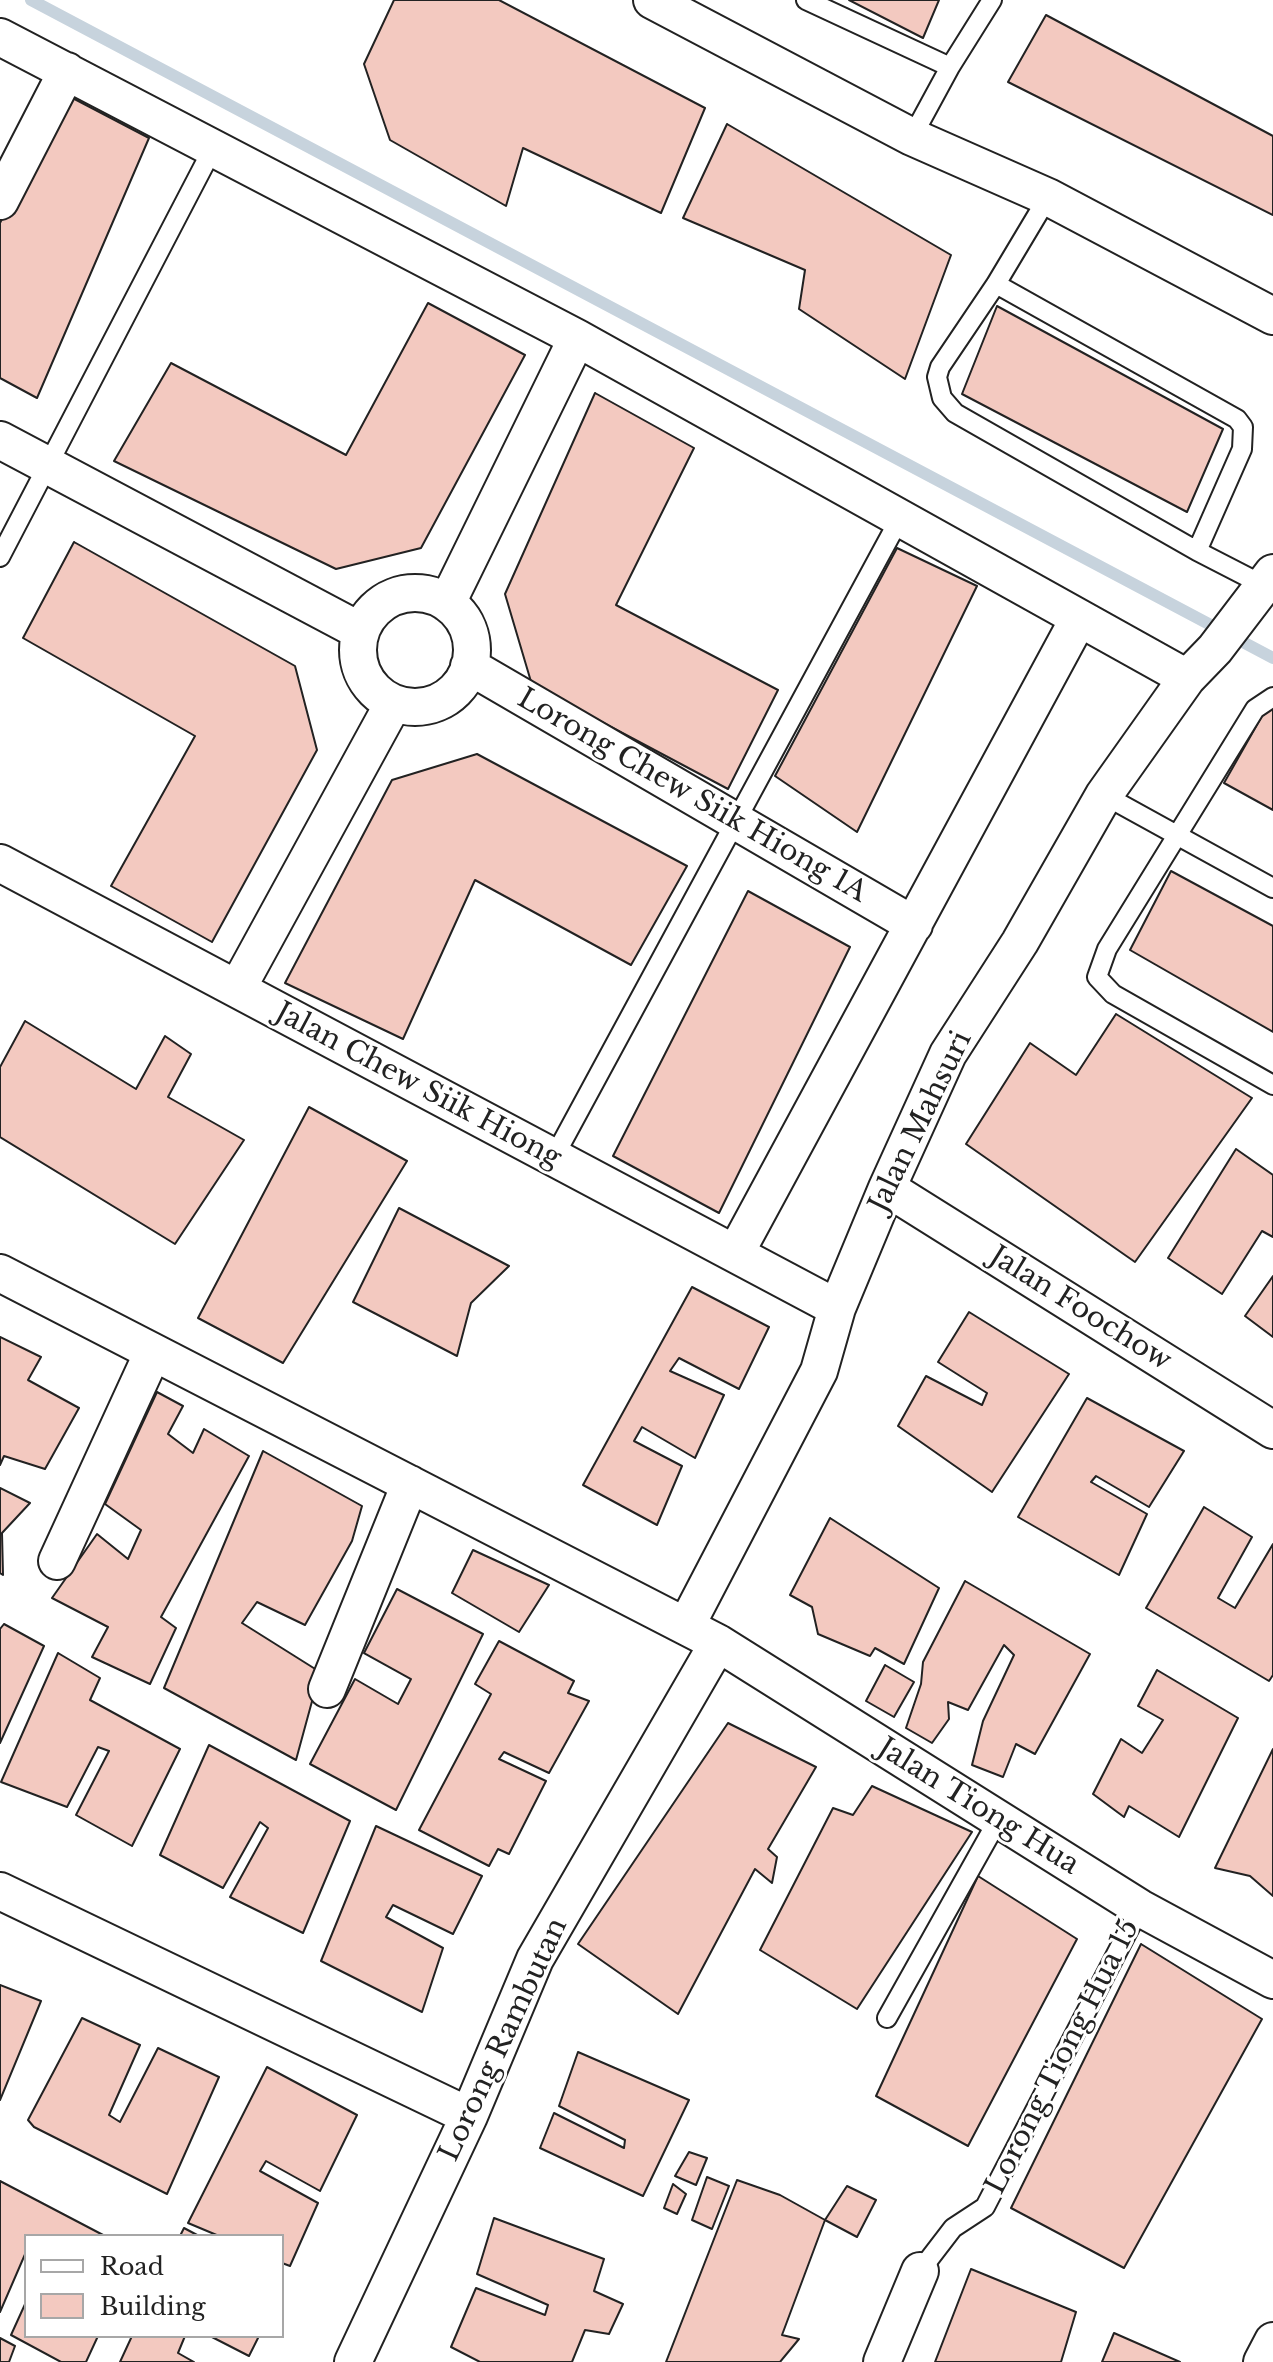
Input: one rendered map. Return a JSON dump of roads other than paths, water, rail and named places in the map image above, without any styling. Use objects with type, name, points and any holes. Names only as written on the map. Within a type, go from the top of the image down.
[{"type":"street","points":[[652,0],[912,137],[1048,197],[1273,316]]},
{"type":"street","points":[[0,37],[577,338],[1187,678]]},
{"type":"street","points":[[0,201],[67,71]]},
{"type":"street","points":[[447,603],[577,338]]},
{"type":"street","points":[[0,440],[360,631]]},
{"type":"street","name":"Jalan Mahsuri","points":[[686,1626],[813,1383],[837,1308],[948,1054],[1020,942],[1104,795],[1187,678],[1215,649],[1265,585]]},
{"type":"street","points":[[422,594],[447,603],[460,615],[472,648],[462,683],[448,697],[431,706],[412,708],[393,704],[367,682],[360,666],[360,631],[375,610],[396,596],[422,594]]},
{"type":"street","points":[[735,1254],[1079,618]]},
{"type":"street","name":"Lorong Chew Siik Hiong 1A","points":[[469,666],[914,925]]},
{"type":"street","points":[[237,989],[393,704]]},
{"type":"street","name":"Jalan Chew Siik Hiong","points":[[0,863],[837,1308]]},
{"type":"street","name":"Jalan Foochow","points":[[887,1188],[1273,1430]]},
{"type":"street","name":"Jalan Tiong Hua","points":[[0,1273],[718,1643],[1140,1908],[1273,1980]]},
{"type":"street","points":[[57,1561],[153,1352]]},
{"type":"street","points":[[327,1689],[410,1484]]},
{"type":"street","name":"Lorong Rambutan","points":[[353,2362],[469,2116],[535,1959],[718,1643]]},
{"type":"street","points":[[0,1891],[469,2116]]},
{"type":"street","name":"Lorong Tiong Hua 15","points":[[882,2362],[920,2271]]},
{"type":"street","points":[[1262,2362],[1273,2341]]},
{"type":"lane","points":[[806,0],[950,67]]},
{"type":"lane","points":[[912,137],[950,67],[992,0]]},
{"type":"lane","points":[[0,557],[213,148]]},
{"type":"lane","points":[[1048,197],[996,284],[940,367],[937,377],[939,388],[950,408],[1197,551],[1265,585]]},
{"type":"lane","points":[[996,284],[1237,419],[1243,427],[1242,449],[1197,551]]},
{"type":"lane","points":[[554,1157],[900,518]]},
{"type":"lane","points":[[1273,697],[1255,709],[1107,949],[1097,977],[1113,994],[1273,1085]]},
{"type":"lane","points":[[1104,795],[1273,888]]},
{"type":"lane","points":[[887,2018],[998,1820]]},
{"type":"lane","name":"Lorong Tiong Hua 15","points":[[920,2271],[953,2228],[985,2207],[1140,1908]]},
{"type":"waterway","points":[[31,0],[1273,658]]}]
